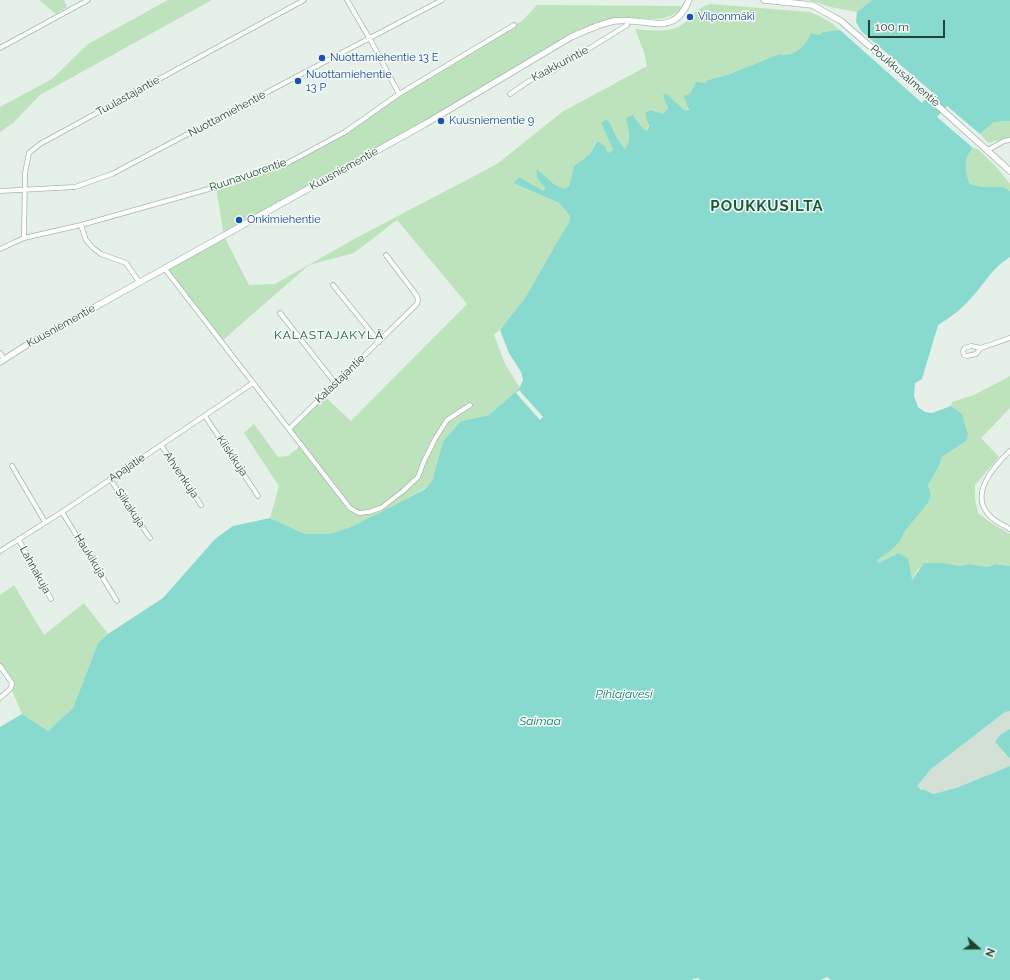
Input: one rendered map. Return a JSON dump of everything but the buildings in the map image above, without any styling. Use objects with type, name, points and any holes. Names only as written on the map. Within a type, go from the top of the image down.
[{"type":"street","points":[[0,48],[88,0]]},
{"type":"street","name":"Tuulastajantie","points":[[24,238],[25,173],[29,153],[40,144],[304,0]]},
{"type":"street","points":[[348,0],[370,38],[399,94]]},
{"type":"street","name":"Nuottamiehentie","points":[[0,191],[75,187],[112,174],[442,0]]},
{"type":"street","name":"Kuusniementie","points":[[2,361],[139,282],[425,124],[571,37],[590,28],[615,21],[665,24],[674,21],[684,11],[689,0]]},
{"type":"street","name":"Poukkusalmentie","points":[[764,0],[812,5],[835,17],[927,96],[1010,171]]},
{"type":"street","name":"Kaakkurintie","points":[[510,94],[535,77],[553,71],[628,25],[628,21]]},
{"type":"street","name":"Ruunavuorentie","points":[[0,249],[24,238],[81,225],[216,187],[284,165],[345,132],[399,94],[514,25]]},
{"type":"street","points":[[988,150],[1004,141],[1010,140]]},
{"type":"street","points":[[81,225],[86,240],[93,248],[101,254],[126,263],[139,282]]},
{"type":"street","name":"Kalastajantie","points":[[289,429],[417,304],[417,296],[386,255]]},
{"type":"street","points":[[165,269],[350,508],[359,513],[370,512],[381,508],[418,477],[435,439],[447,420],[470,405]]},
{"type":"street","points":[[333,285],[379,342]]},
{"type":"street","points":[[280,313],[336,384]]},
{"type":"street","points":[[981,348],[1010,338]]},
{"type":"street","points":[[0,353],[2,361]]},
{"type":"street","name":"Apajatie","points":[[0,551],[62,512],[253,383]]},
{"type":"street","name":"Kiiskikuja","points":[[205,416],[258,496]]},
{"type":"street","name":"Ahvenkuja","points":[[161,445],[201,505]]},
{"type":"street","points":[[1010,450],[1001,459],[984,484],[981,495],[983,508],[990,517],[1010,529]]},
{"type":"street","points":[[12,466],[45,522]]},
{"type":"street","name":"Siikakuja","points":[[110,479],[150,538]]},
{"type":"street","name":"Haukikuja","points":[[62,512],[117,601]]},
{"type":"street","name":"Lahnakuja","points":[[19,540],[51,599]]},
{"type":"street","points":[[0,666],[12,683],[11,688],[0,698]]},
{"type":"shaded area","points":[[1010,711],[1010,729],[1002,747],[1003,753],[1010,758],[1010,766],[956,788],[933,794],[925,790],[921,790],[917,786],[931,769],[1005,712]]},
{"type":"green space","points":[[39,0],[64,0],[67,7],[56,14]]},
{"type":"green space","points":[[168,0],[212,0],[40,95],[13,123],[0,132],[0,107],[52,79],[88,44]]},
{"type":"green space","points":[[809,0],[872,0],[857,12],[830,7]]},
{"type":"green space","points":[[710,4],[810,12],[826,20],[840,30],[824,32],[797,51],[785,55],[779,54],[730,74],[708,80],[689,109],[684,110],[666,93],[664,95],[668,108],[663,114],[651,110],[647,132],[633,115],[631,137],[625,149],[617,138],[609,121],[601,123],[613,150],[608,153],[605,146],[596,141],[590,154],[574,166],[569,186],[564,189],[554,184],[536,168],[537,178],[545,188],[544,191],[519,177],[513,183],[559,203],[570,216],[569,222],[526,297],[516,311],[494,335],[505,364],[520,388],[489,415],[461,421],[443,441],[432,481],[428,486],[393,507],[351,527],[329,534],[305,534],[270,518],[279,486],[244,433],[254,424],[278,457],[288,456],[301,445],[289,429],[323,395],[351,421],[467,304],[397,220],[354,253],[309,265],[223,340],[165,269],[224,236],[249,285],[275,284],[356,238],[497,164],[562,112],[647,66],[644,52],[635,29],[670,30],[680,26],[700,8]]},
{"type":"green space","points":[[537,5],[681,6],[681,9],[673,15],[665,18],[619,18],[610,19],[597,24],[425,124],[224,236],[216,187],[284,165],[345,132],[399,94],[522,21]]},
{"type":"green space","points":[[1010,121],[1010,137],[988,143],[980,134],[994,122]]},
{"type":"green space","points":[[973,148],[978,149],[997,168],[1010,184],[1010,191],[1003,187],[982,187],[970,184],[967,175],[966,161]]},
{"type":"green space","points":[[1010,376],[1010,408],[981,438],[999,457],[975,485],[975,499],[978,513],[1010,534],[1010,566],[996,564],[987,567],[970,564],[960,566],[943,563],[918,569],[911,581],[898,553],[879,563],[877,560],[901,540],[905,531],[928,503],[931,496],[928,485],[939,466],[942,457],[966,441],[965,424],[962,414],[951,406],[952,402],[974,395]]},
{"type":"green space","points":[[14,585],[44,635],[84,603],[108,634],[98,643],[73,708],[48,731],[22,714],[11,688],[12,683],[0,666],[0,595]]},
{"type":"water","name":"Saimaa","points":[[872,0],[1010,0],[1010,121],[994,122],[980,134],[947,106],[937,117],[973,148],[966,161],[967,175],[970,184],[982,187],[1003,187],[1010,191],[1010,257],[994,270],[977,292],[964,305],[952,316],[938,325],[922,379],[915,383],[914,396],[918,407],[925,412],[932,413],[951,406],[962,414],[968,434],[966,441],[942,457],[939,466],[928,485],[931,496],[928,503],[905,531],[901,540],[889,552],[877,560],[879,563],[898,553],[908,558],[912,580],[924,563],[943,563],[960,566],[970,564],[987,567],[996,564],[1010,566],[1010,711],[1005,712],[931,769],[917,786],[921,790],[925,790],[933,794],[956,788],[1010,766],[1010,980],[831,980],[827,977],[821,980],[700,980],[698,978],[692,980],[0,980],[0,727],[22,714],[48,731],[73,708],[98,643],[108,634],[163,598],[215,539],[233,526],[270,518],[305,534],[329,534],[351,527],[425,489],[432,481],[443,441],[461,421],[489,415],[519,389],[523,380],[521,372],[509,353],[500,330],[525,298],[569,222],[570,216],[559,203],[513,183],[519,177],[544,191],[545,188],[537,178],[536,168],[554,184],[564,189],[569,186],[574,166],[590,154],[597,141],[605,146],[608,153],[613,150],[601,123],[605,120],[609,121],[617,138],[625,149],[629,141],[629,130],[626,118],[633,115],[644,130],[647,131],[649,126],[645,113],[651,110],[663,114],[668,108],[663,95],[666,93],[684,110],[689,110],[684,96],[690,94],[696,82],[705,83],[708,80],[730,74],[779,54],[786,55],[793,53],[805,44],[811,33],[818,35],[823,32],[840,30],[922,103],[932,92],[861,31],[856,22],[857,12]]},
{"type":"water","points":[[1010,729],[1010,758],[995,742],[1000,735]]},
{"type":"pier","points":[[519,390],[543,417],[540,420],[516,393]]},
{"type":"place","name":"Vilponmäki","points":[[690,17]]},
{"type":"place","name":"Nuottamiehentie 13 E","points":[[322,58]]},
{"type":"place","name":"Nuottamiehentie 13 P","points":[[298,81]]},
{"type":"place","name":"Kuusniementie 9","points":[[441,121]]},
{"type":"place","name":"Onkimiehentie","points":[[239,220]]},
{"type":"district","name":"POUKKUSILTA","points":[[767,206]]},
{"type":"district","name":"KALASTAJAKYLÄ","points":[[329,335]]},
{"type":"water label","name":"Pihlajavesi","points":[[624,694]]}]
